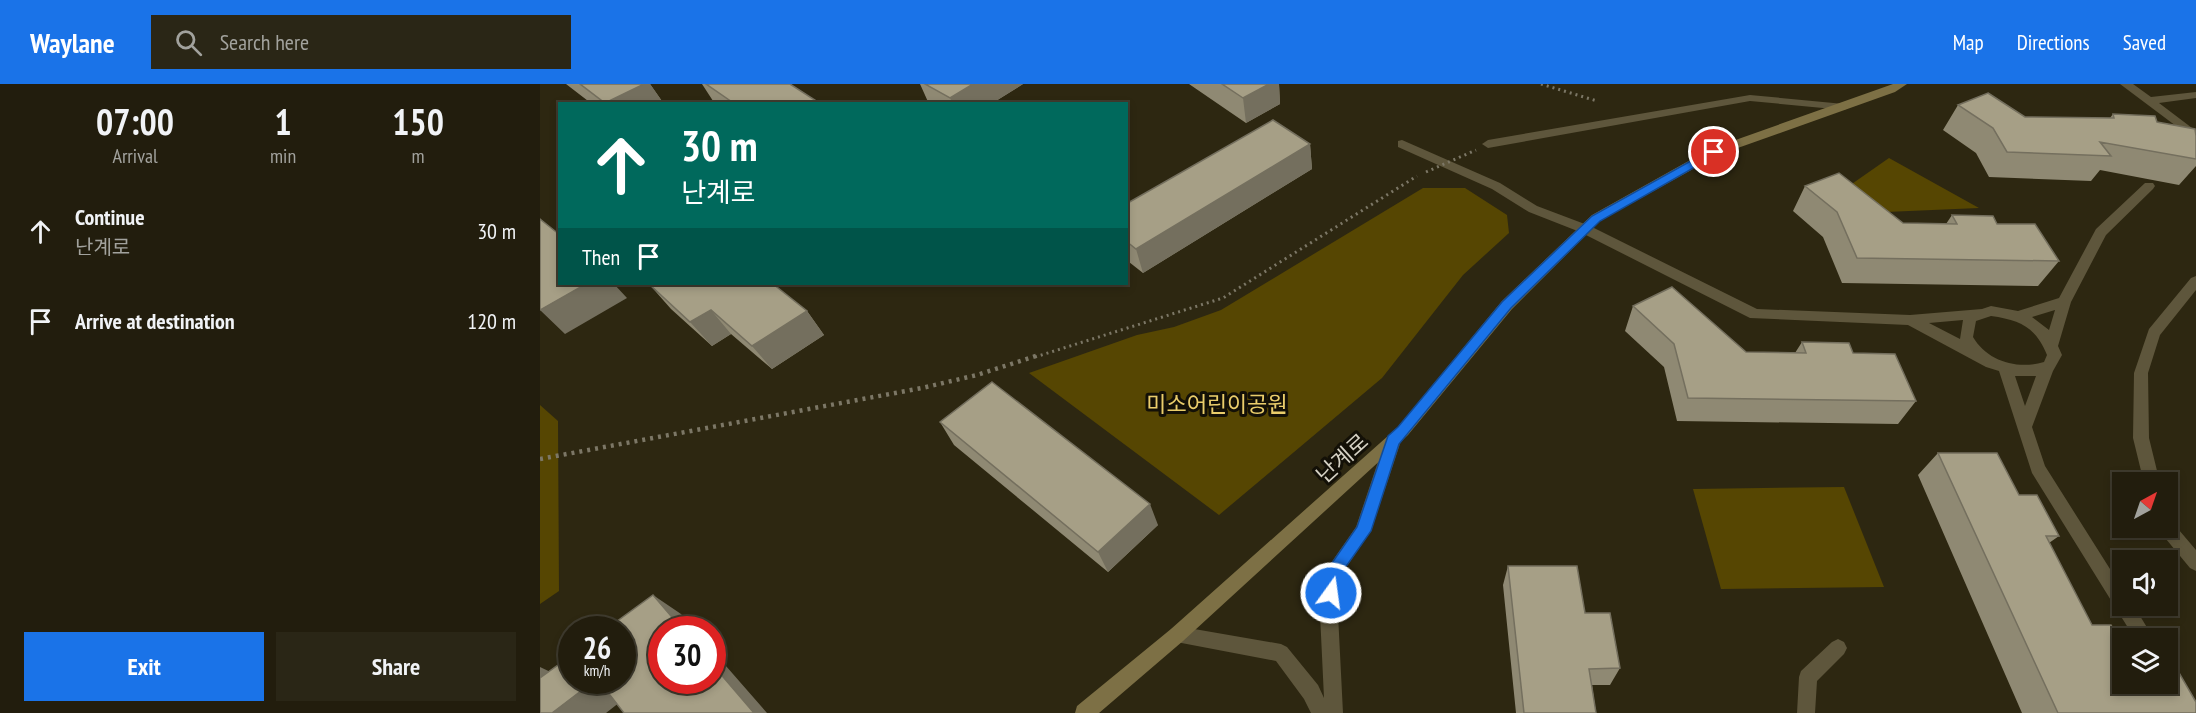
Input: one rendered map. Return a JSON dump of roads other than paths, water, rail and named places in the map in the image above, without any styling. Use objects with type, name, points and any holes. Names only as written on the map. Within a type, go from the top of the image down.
[{"type":"main road","name":"난계로","points":[[1084,713],[1178,635],[1393,441],[1507,305],[1596,218],[1714,152],[1844,107],[1901,84]]},
{"type":"street","points":[[2126,84],[2196,137]]},
{"type":"street","points":[[2150,100],[2196,95]]},
{"type":"street","points":[[1488,144],[1750,98],[1844,107]]},
{"type":"street","points":[[1402,144],[1496,186],[1533,209],[1585,229],[1755,314],[1910,320],[1991,311],[2019,316],[2044,332],[2052,343],[2055,353],[2053,362],[2046,369],[2035,373],[2006,370],[1910,320]]},
{"type":"street","points":[[2052,343],[2064,302],[2101,232],[2149,186]]},
{"type":"street","points":[[2149,472],[2141,438],[2140,373],[2154,333],[2196,281]]},
{"type":"street","points":[[2019,316],[2064,302]]},
{"type":"street","points":[[1979,313],[1970,318],[1966,325],[1966,335],[1970,345],[1979,355]]},
{"type":"street","points":[[2026,425],[2046,369]]},
{"type":"street","points":[[2006,370],[2026,425],[2038,468],[2112,587]]},
{"type":"street","points":[[1334,713],[1329,614],[1333,573],[1363,531],[1393,441]]},
{"type":"street","points":[[2175,538],[2196,563]]},
{"type":"street","points":[[1178,635],[1281,653],[1311,692],[1321,713]]},
{"type":"street","points":[[1806,713],[1808,677],[1838,648]]},
{"type":"park label","name":"미소어린이공원","points":[[1217,404]]}]
